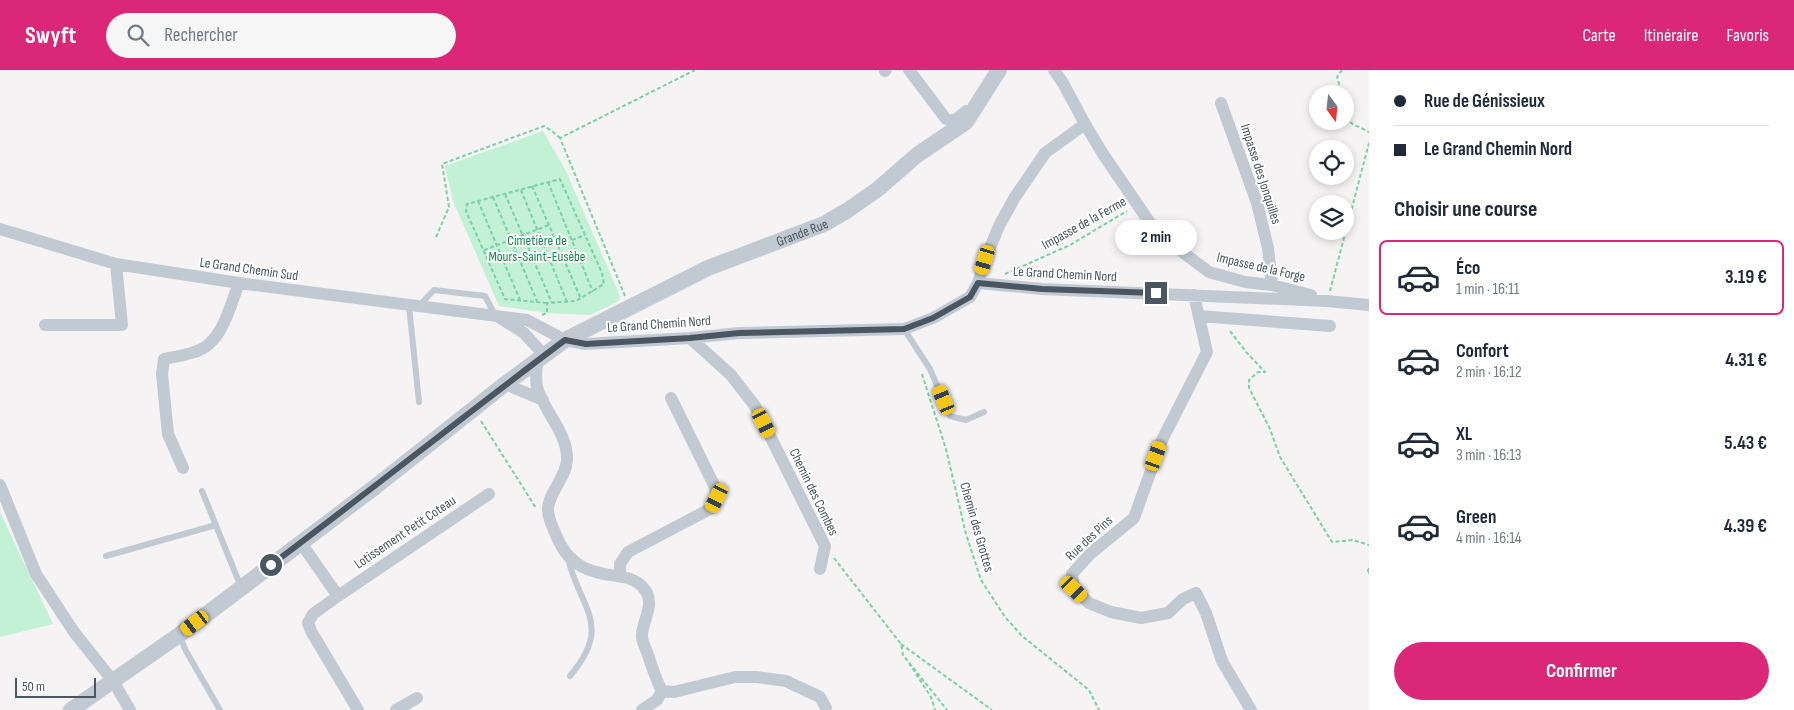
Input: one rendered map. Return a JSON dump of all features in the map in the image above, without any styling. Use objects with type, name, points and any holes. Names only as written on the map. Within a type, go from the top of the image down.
[{"type":"street","points":[[909,70],[946,119],[954,121],[960,118],[971,106],[978,104]]},
{"type":"street","name":"Grande Rue","points":[[71,710],[179,635],[565,340],[708,268],[824,224],[848,210],[878,189],[917,155],[966,122],[999,70]]},
{"type":"street","name":"Impasse de la Forge","points":[[1054,70],[1063,82],[1084,124],[1150,223],[1177,248],[1209,272],[1245,282],[1272,285],[1307,293],[1324,300]]},
{"type":"street","name":"Impasse des Jonquilles","points":[[1220,102],[1257,203],[1268,248],[1272,285]]},
{"type":"street","points":[[981,283],[985,260],[998,226],[1015,197],[1045,154],[1084,124]]},
{"type":"street","name":"Le Grand Chemin Sud","points":[[0,229],[116,264],[238,284],[497,316]]},
{"type":"street","points":[[45,325],[122,325],[116,264]]},
{"type":"street","name":"Le Grand Chemin Nord","points":[[497,316],[527,320],[565,340],[586,344],[739,333],[904,329],[933,318],[970,297],[981,283],[1042,289],[1324,300],[1369,305]]},
{"type":"street","points":[[183,468],[168,434],[162,374],[164,359],[188,354],[209,344],[222,326],[238,284]]},
{"type":"street","name":"Rue des Pins","points":[[1194,294],[1207,352],[1162,440],[1134,518],[1090,554],[1072,574],[1074,589],[1088,603],[1111,612],[1141,618],[1168,613],[1183,599],[1196,594],[1206,613],[1222,661],[1251,710]]},
{"type":"street","points":[[497,316],[524,333],[541,358],[537,386],[566,448],[564,473],[548,509],[558,540],[571,559],[598,573],[620,575],[634,581],[643,588],[648,596],[648,608],[642,629],[642,640],[654,677],[662,691]]},
{"type":"street","points":[[1199,316],[1330,326]]},
{"type":"street","name":"Chemin des Combes","points":[[690,338],[731,374],[755,406],[825,546],[820,570]]},
{"type":"street","points":[[505,384],[543,400]]},
{"type":"street","points":[[620,575],[620,564],[628,552],[712,508],[717,498],[715,487],[671,398]]},
{"type":"street","points":[[0,485],[36,574],[74,632],[113,681],[130,710]]},
{"type":"street","name":"Lotissement Petit Coteau","points":[[358,710],[311,631],[308,623],[313,614],[489,494]]},
{"type":"street","points":[[301,543],[338,596]]},
{"type":"street","points":[[662,691],[674,692],[735,677],[756,677],[786,681],[820,697],[826,708]]},
{"type":"street","points":[[642,710],[657,700],[662,691]]},
{"type":"street","points":[[396,710],[417,698]]},
{"type":"lane","points":[[419,402],[413,307],[434,290],[485,296],[497,316]]},
{"type":"lane","points":[[904,329],[930,369],[950,416],[966,420],[984,412]]},
{"type":"lane","points":[[202,492],[241,588]]},
{"type":"lane","points":[[106,556],[216,525]]},
{"type":"lane","points":[[566,553],[571,571],[589,611],[592,629],[583,661],[570,676]]},
{"type":"lane","points":[[179,635],[186,651],[220,710]]},
{"type":"path","points":[[560,138],[695,70]]},
{"type":"path","points":[[1339,85],[1337,77],[1342,70]]},
{"type":"path","points":[[1354,124],[1369,132]]},
{"type":"path","points":[[436,237],[448,207],[442,164],[544,126],[552,130],[560,138],[629,307]]},
{"type":"path","points":[[1324,300],[1369,143]]},
{"type":"path","points":[[560,179],[602,273],[604,284],[576,301],[547,303],[504,299],[466,211],[467,204],[548,182],[560,179]]},
{"type":"path","points":[[548,182],[593,292]]},
{"type":"path","points":[[532,186],[581,299]]},
{"type":"path","points":[[521,190],[567,302]]},
{"type":"path","points":[[505,194],[552,303]]},
{"type":"path","points":[[493,197],[537,302]]},
{"type":"path","points":[[478,201],[520,300]]},
{"type":"path","name":"Impasse de la Ferme","points":[[981,283],[1070,245],[1138,205]]},
{"type":"path","points":[[483,250],[549,225]]},
{"type":"path","points":[[572,240],[585,235]]},
{"type":"path","points":[[547,303],[547,313]]},
{"type":"path","points":[[1219,318],[1265,372],[1258,372],[1249,380],[1249,388],[1270,429],[1280,457],[1332,542],[1353,540],[1369,545]]},
{"type":"path","name":"Chemin des Grottes","points":[[919,366],[946,449],[966,534],[981,580],[1005,617],[1022,636],[1089,690],[1099,710]]},
{"type":"path","points":[[473,409],[539,512],[552,526]]},
{"type":"path","points":[[825,546],[901,644],[992,710]]},
{"type":"path","points":[[1369,568],[1367,573],[1369,573]]},
{"type":"path","points":[[901,644],[904,654],[931,697],[935,710]]},
{"type":"path","points":[[904,654],[947,710]]},
{"type":"green space","name":"Cimetière de Mours-Saint-Eusèbe","points":[[543,131],[565,169],[620,296],[619,301],[590,315],[547,313],[499,306],[453,201],[445,166]]},
{"type":"green space","points":[[0,512],[53,624],[0,637]]},
{"type":"route","points":[[271,565],[375,487],[505,384],[565,340],[586,344],[739,333],[904,329],[933,318],[970,297],[978,283],[1042,289],[1156,293]]}]
